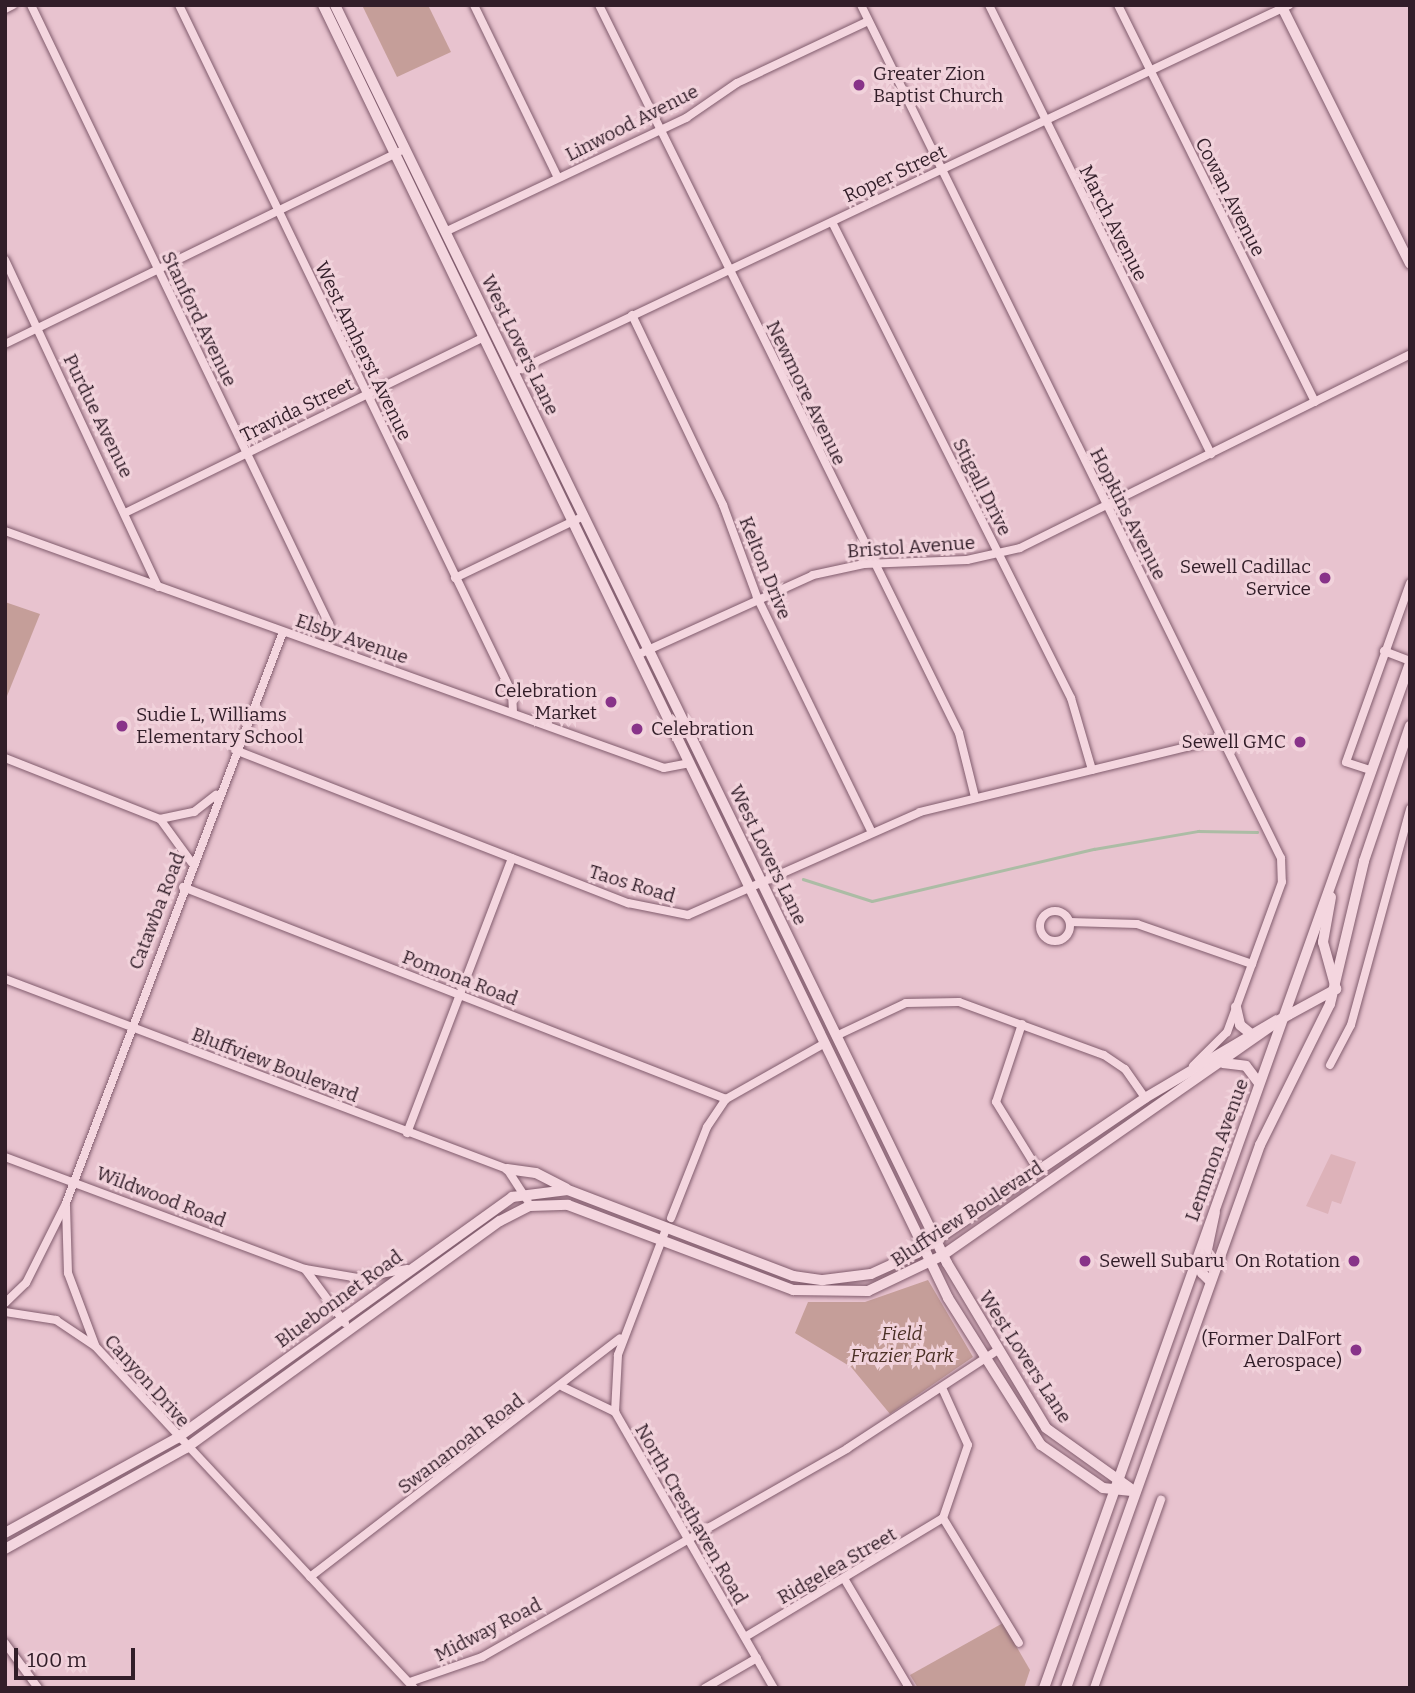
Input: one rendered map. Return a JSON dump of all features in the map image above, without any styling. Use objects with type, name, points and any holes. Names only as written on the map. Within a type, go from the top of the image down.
[{"type":"main road","name":"West Lovers Lane","points":[[323,5],[370,90],[440,234],[514,372],[943,1255],[998,1350],[1051,1433],[1120,1476],[1134,1491]]},
{"type":"main road","name":"West Lovers Lane","points":[[335,5],[370,90]]},
{"type":"main road","points":[[1284,6],[1410,264]]},
{"type":"main road","name":"West Lovers Lane","points":[[440,234],[482,338],[931,1264],[986,1361],[1041,1445],[1114,1492]]},
{"type":"main road","points":[[482,338],[494,332]]},
{"type":"main road","points":[[502,377],[514,372]]},
{"type":"main road","name":"Lemmon Avenue","points":[[1044,1688],[1410,662]]},
{"type":"main road","name":"Lemmon Avenue","points":[[1066,1688],[1134,1491],[1264,1136],[1336,989],[1364,861],[1410,726]]},
{"type":"main road","points":[[689,763],[701,757]]},
{"type":"main road","points":[[1370,770],[1392,777]]},
{"type":"main road","points":[[1335,874],[1324,943],[1336,989]]},
{"type":"main road","name":"Bluffview Boulevard","points":[[523,1193],[568,1190],[669,1224],[793,1276],[823,1280],[871,1274],[924,1249],[1187,1071],[1250,1033],[1336,989]]},
{"type":"main road","points":[[1236,1007],[1240,1025],[1250,1033]]},
{"type":"main road","name":"Bluffview Boulevard","points":[[530,1206],[568,1205],[779,1285],[827,1295],[885,1287],[931,1264],[1223,1063],[1281,1019]]},
{"type":"main road","points":[[825,1044],[836,1036]]},
{"type":"main road","points":[[1223,1063],[1246,1066],[1259,1083]]},
{"type":"main road","points":[[1144,1098],[1153,1110]]},
{"type":"main road","points":[[507,1169],[536,1173],[568,1190]]},
{"type":"main road","points":[[1038,1170],[1046,1183]]},
{"type":"main road","name":"Bluebonnet Road","points":[[177,1438],[493,1207],[523,1193]]},
{"type":"main road","name":"Bluebonnet Road","points":[[186,1448],[349,1328],[530,1206]]},
{"type":"main road","points":[[1210,1281],[1202,1273],[1216,1228],[1214,1209]]},
{"type":"main road","points":[[1180,1306],[1200,1312]]},
{"type":"main road","points":[[5,1533],[177,1438]]},
{"type":"main road","points":[[5,1549],[186,1448]]},
{"type":"main road","points":[[1114,1492],[1134,1491]]},
{"type":"street","points":[[5,9],[13,5]]},
{"type":"street","name":"Stanford Avenue","points":[[31,5],[329,624],[328,648]]},
{"type":"street","name":"West Amherst Avenue","points":[[179,5],[512,693],[513,712]]},
{"type":"street","points":[[474,5],[558,178]]},
{"type":"street","name":"Newmore Avenue","points":[[599,5],[728,271],[959,733],[975,797]]},
{"type":"street","name":"Hopkins Avenue","points":[[860,5],[939,171],[1223,738],[1284,866],[1252,964],[1222,1040],[1187,1071]]},
{"type":"street","name":"March Avenue","points":[[989,5],[1044,122],[1211,454]]},
{"type":"street","name":"Cowan Avenue","points":[[1118,5],[1315,402]]},
{"type":"street","name":"Roper Street","points":[[514,372],[1284,6]]},
{"type":"street","name":"Linwood Avenue","points":[[440,234],[660,131],[737,83],[868,21]]},
{"type":"street","points":[[5,344],[400,151]]},
{"type":"street","name":"Stigall Drive","points":[[832,222],[1071,698],[1092,770]]},
{"type":"street","name":"Purdue Avenue","points":[[5,260],[127,512],[158,587]]},
{"type":"street","name":"Kelton Drive","points":[[632,315],[723,505],[757,597],[871,831]]},
{"type":"street","name":"Travida Street","points":[[127,512],[482,338]]},
{"type":"street","name":"Bristol Avenue","points":[[637,655],[757,597],[813,575],[873,564],[999,555],[1107,505],[1410,354]]},
{"type":"street","points":[[455,578],[584,516]]},
{"type":"street","name":"Elsby Avenue","points":[[5,531],[664,768],[689,763]]},
{"type":"street","points":[[1370,770],[1346,762],[1410,583]]},
{"type":"street","name":"Catawba Road","points":[[5,1303],[30,1276],[66,1203],[129,1028],[283,632]]},
{"type":"street","points":[[1384,651],[1410,662]]},
{"type":"street","name":"Taos Road","points":[[236,750],[512,858],[671,914],[698,913],[871,831],[975,797],[1223,738]]},
{"type":"street","points":[[5,758],[160,819],[192,863]]},
{"type":"street","points":[[160,819],[204,806],[223,784]]},
{"type":"street","points":[[1330,1065],[1351,1026],[1410,809]]},
{"type":"street","points":[[407,1133],[512,858]]},
{"type":"street","name":"Pomona Road","points":[[183,887],[726,1098]]},
{"type":"street","points":[[1070,922],[1137,924],[1252,964]]},
{"type":"street","name":"Bluffview Boulevard","points":[[5,979],[507,1169]]},
{"type":"street","points":[[836,1036],[923,1000],[959,1002],[1115,1061],[1144,1098]]},
{"type":"street","points":[[1022,1024],[996,1102],[1038,1170]]},
{"type":"street","name":"North Cresthaven Road","points":[[774,1688],[615,1412],[626,1330],[707,1127],[726,1098],[825,1044]]},
{"type":"street","name":"Wildwood Road","points":[[5,1157],[305,1269],[338,1277],[414,1267]]},
{"type":"street","points":[[507,1169],[530,1206]]},
{"type":"street","name":"Catawba Road","points":[[66,1203],[68,1273],[95,1346]]},
{"type":"street","name":"Wildwood Road","points":[[305,1269],[349,1328]]},
{"type":"street","points":[[323,1290],[338,1277]]},
{"type":"street","name":"Canyon Drive","points":[[5,1312],[56,1320],[95,1346],[186,1448]]},
{"type":"street","name":"Swananoah Road","points":[[310,1577],[563,1387],[626,1330]]},
{"type":"street","name":"Midway Road","points":[[186,1448],[412,1685],[455,1671],[687,1540],[943,1390],[998,1350]]},
{"type":"street","points":[[563,1387],[615,1412]]},
{"type":"street","points":[[943,1390],[968,1445],[943,1518],[1019,1643]]},
{"type":"street","points":[[1094,1688],[1160,1500]]},
{"type":"street","name":"Ridgelea Street","points":[[745,1637],[845,1580],[943,1518]]},
{"type":"street","points":[[845,1580],[909,1688]]},
{"type":"street","points":[[5,1643],[38,1688]]},
{"type":"street","points":[[705,1688],[757,1658]]},
{"type":"shaded area","points":[[1331,1154],[1356,1162],[1341,1204],[1332,1201],[1328,1214],[1306,1206]]},
{"type":"green space","points":[[362,5],[428,5],[451,52],[397,77]]},
{"type":"green space","points":[[5,602],[40,614],[5,701]]},
{"type":"green space","name":"Field Frazier Park","points":[[928,1280],[973,1357],[890,1414],[851,1367],[795,1333],[808,1302],[865,1302]]},
{"type":"green space","points":[[1003,1623],[1030,1670],[1024,1688],[918,1688],[910,1675]]},
{"type":"waterway","points":[[803,879],[872,901],[1094,849],[1198,831],[1257,832]]},
{"type":"place","name":"Greater Zion Baptist Church","points":[[859,85]]},
{"type":"place","name":"Sewell Cadillac Service","points":[[1325,578]]},
{"type":"place","name":"Celebration Market","points":[[611,702]]},
{"type":"place","name":"Sudie L, Williams Elementary School","points":[[122,726]]},
{"type":"place","name":"Celebration","points":[[637,729]]},
{"type":"place","name":"Sewell GMC","points":[[1300,742]]},
{"type":"place","name":"Sewell Subaru","points":[[1085,1261]]},
{"type":"place","name":"On Rotation","points":[[1354,1261]]},
{"type":"place","name":"(Former DalFort Aerospace)","points":[[1356,1350]]}]
